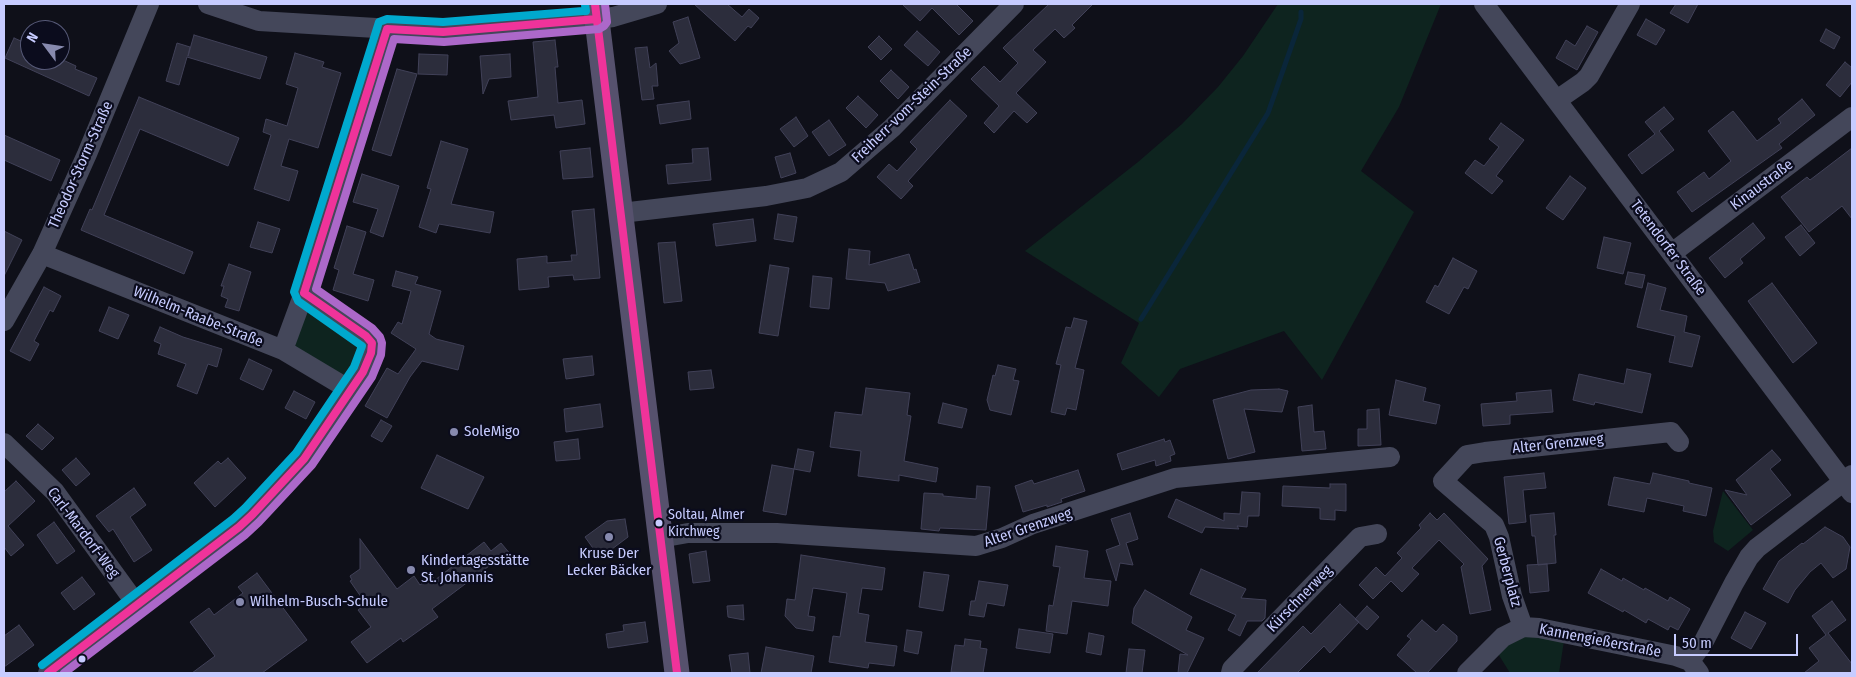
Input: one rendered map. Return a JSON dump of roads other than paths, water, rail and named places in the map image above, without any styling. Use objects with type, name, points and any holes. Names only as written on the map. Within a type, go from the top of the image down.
[{"type":"main road","points":[[602,13],[621,213],[677,673]]},
{"type":"street","name":"Theodor-Storm-Straße","points":[[4,321],[42,254],[87,154],[149,4]]},
{"type":"street","points":[[208,4],[387,29],[443,32],[602,13],[657,4]]},
{"type":"street","name":"Freiherr-vom-Stein-Straße","points":[[621,213],[766,196],[807,188],[841,172],[892,128],[1014,4]]},
{"type":"street","name":"Tetendorfer Straße","points":[[1484,4],[1849,483]]},
{"type":"street","points":[[1557,100],[1589,76],[1630,4]]},
{"type":"street","points":[[283,350],[304,293],[387,29]]},
{"type":"street","name":"Kinaustraße","points":[[1672,252],[1852,117]]},
{"type":"street","name":"Wilhelm-Raabe-Straße","points":[[42,254],[283,350],[350,390]]},
{"type":"street","points":[[48,673],[239,527],[268,499],[313,447],[362,372],[371,353],[372,344],[366,336],[304,293]]},
{"type":"street","name":"Alter Grenzweg","points":[[1443,481],[1467,455],[1485,452],[1671,432],[1679,442]]},
{"type":"street","name":"Carl-Mardorf-Weg","points":[[4,442],[55,492],[137,605]]},
{"type":"street","name":"Alter Grenzweg","points":[[660,538],[688,533],[777,532],[976,546],[1002,538],[1033,524],[1174,478],[1390,457]]},
{"type":"street","name":"Gerberplatz","points":[[1443,481],[1494,525],[1512,596],[1523,627]]},
{"type":"street","points":[[1694,667],[1702,643],[1749,557],[1757,548],[1849,483]]},
{"type":"street","name":"Kürschnerweg","points":[[1231,673],[1232,669],[1360,537],[1377,534]]},
{"type":"street","name":"Kannengießerstraße","points":[[1467,673],[1503,637],[1523,627],[1539,628],[1676,656],[1694,667]]},
{"type":"waterway","points":[[1141,319],[1268,113],[1301,19],[1301,12]]},
{"type":"place","name":"SoleMigo","points":[[454,432]]},
{"type":"place","name":"Soltau, Almer Kirchweg","points":[[659,523]]},
{"type":"place","name":"Kruse Der Lecker Bäcker","points":[[609,537]]},
{"type":"place","name":"Kindertagesstätte St. Johannis","points":[[411,570]]},
{"type":"place","name":"Wilhelm-Busch-Schule","points":[[240,602]]}]
